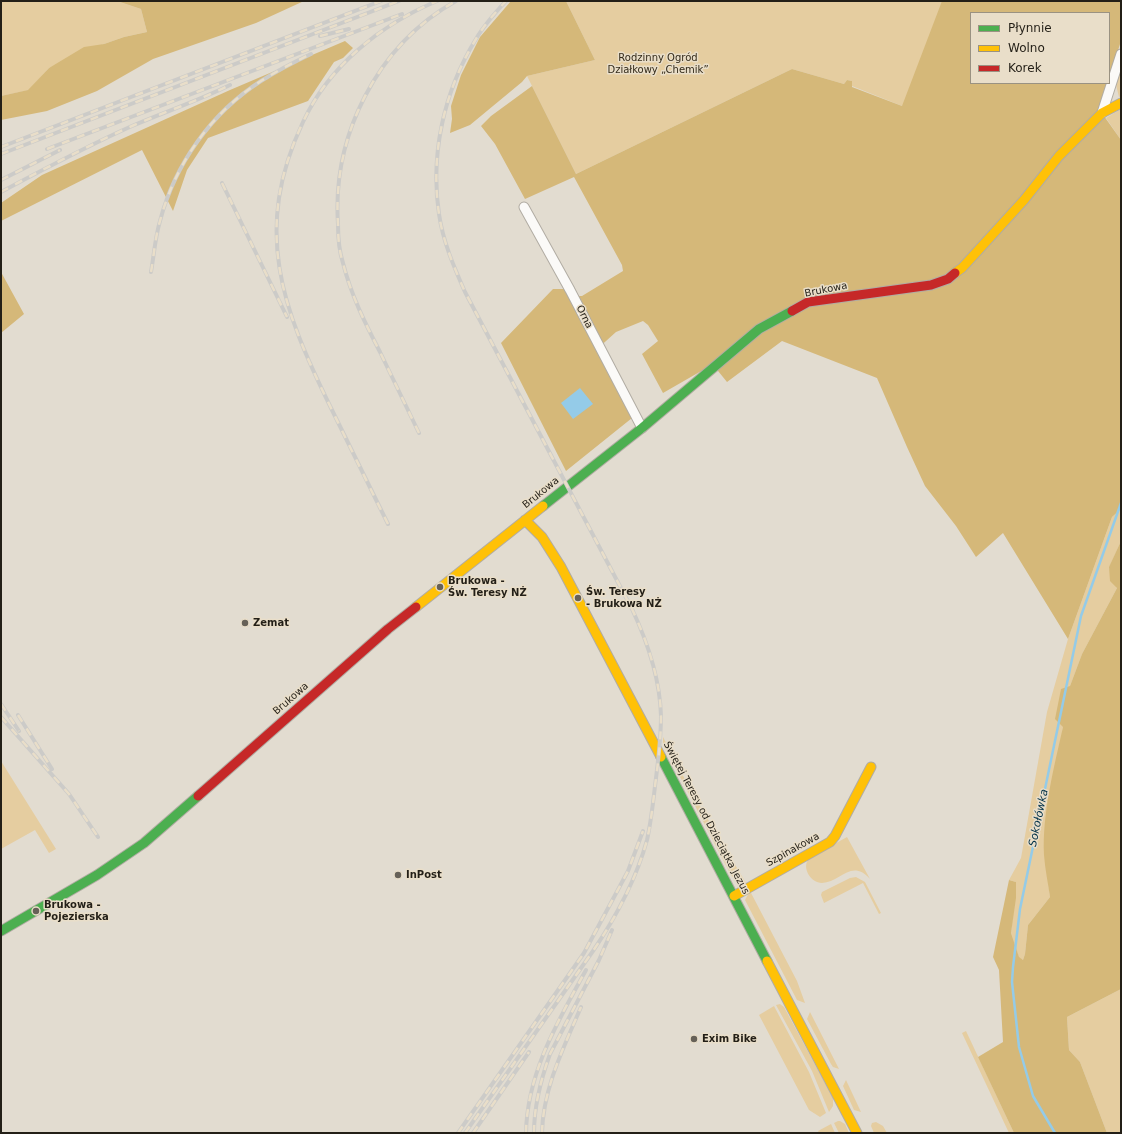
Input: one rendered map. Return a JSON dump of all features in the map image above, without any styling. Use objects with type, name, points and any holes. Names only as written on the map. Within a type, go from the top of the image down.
[{"type":"street","name":"Brukowa","points":[[1102,113],[1121,54]]},
{"type":"street","name":"Brukowa","points":[[1,931],[103,872],[144,843],[388,629],[642,428],[758,329],[808,302],[931,285],[948,279],[969,259],[1024,200],[1059,156],[1102,113],[1121,103]]},
{"type":"street","name":"Orna","points":[[524,207],[570,290],[642,428]]},
{"type":"street","name":"Świętej Teresy od Dzieciątka Jezus","points":[[525,520],[543,537],[559,564],[857,1133]]},
{"type":"street","name":"Szpinakowa","points":[[734,896],[830,842],[836,836],[871,766]]},
{"type":"green space","points":[[1,1],[117,1],[141,9],[147,32],[124,37],[104,44],[49,68],[29,90],[1,96]]},
{"type":"green space","name":"Rodzinny Ogród Działkowy „Chemik”","points":[[566,1],[1079,1],[970,12],[970,83],[902,106],[852,86],[852,81],[847,80],[844,84],[792,69],[576,174],[527,76],[595,60]]},
{"type":"green space","points":[[1121,68],[1121,96],[1119,97],[1116,85]]},
{"type":"green space","points":[[1121,109],[1121,140],[1106,118]]},
{"type":"green space","points":[[1121,509],[1121,541],[1109,568],[1117,588],[1082,654],[1070,686],[1063,727],[1048,881],[1050,897],[1028,925],[1023,960],[1019,958],[1011,933],[1016,882],[1009,880],[1021,858],[1047,712],[1068,639],[1112,517]]},
{"type":"green space","points":[[663,737],[691,791],[746,883],[742,884],[736,881],[731,875],[663,744]]},
{"type":"green space","points":[[1,761],[56,849],[49,853],[35,830],[1,849]]},
{"type":"green space","points":[[847,837],[870,879],[863,873],[857,871],[851,871],[828,882],[822,883],[811,878],[808,874],[806,866],[809,858]]},
{"type":"green space","points":[[856,877],[865,882],[881,913],[879,914],[863,883],[824,903],[821,895],[822,892],[850,878]]},
{"type":"green space","points":[[750,891],[797,981],[805,1003],[797,1000],[745,900]]},
{"type":"green space","points":[[1121,989],[1121,1133],[1107,1133],[1080,1062],[1069,1050],[1067,1017]]},
{"type":"green space","points":[[780,1004],[784,1007],[833,1098],[833,1106],[829,1112],[812,1071],[776,1005]]},
{"type":"green space","points":[[774,1006],[809,1072],[826,1113],[820,1117],[809,1110],[759,1015]]},
{"type":"green space","points":[[810,1012],[839,1069],[833,1067],[831,1064],[807,1019]]},
{"type":"green space","points":[[966,1031],[1014,1133],[1009,1133],[962,1033]]},
{"type":"green space","points":[[846,1080],[861,1112],[854,1110],[843,1086]]},
{"type":"green space","points":[[838,1121],[845,1124],[849,1133],[839,1133],[834,1123]]},
{"type":"green space","points":[[876,1122],[883,1126],[887,1133],[874,1133],[871,1126],[872,1123]]},
{"type":"green space","points":[[831,1124],[835,1133],[819,1133],[818,1131]]},
{"type":"shaded area","points":[[117,1],[304,1],[256,23],[153,59],[97,91],[47,111],[1,120],[1,96],[28,90],[49,68],[84,47],[104,44],[124,37],[147,32],[141,9]]},
{"type":"shaded area","points":[[511,1],[566,1],[595,60],[527,76],[522,82],[470,125],[450,133],[452,119],[451,106],[461,75],[480,37]]},
{"type":"shaded area","points":[[942,1],[1121,1],[1121,41],[1110,75],[1110,12],[970,12],[970,84],[1108,84],[1099,109],[1121,140],[1121,509],[1112,517],[1068,639],[1003,533],[976,557],[956,526],[925,486],[877,378],[782,341],[727,382],[714,366],[703,370],[663,393],[642,354],[658,341],[648,325],[643,321],[616,332],[596,350],[632,418],[566,471],[501,343],[553,289],[564,289],[568,296],[582,296],[623,271],[622,265],[574,177],[525,199],[495,144],[481,126],[491,116],[532,86],[576,174],[792,69],[844,84],[847,80],[852,81],[852,87],[902,106]]},
{"type":"shaded area","points":[[345,41],[353,48],[343,58],[334,62],[308,101],[208,138],[187,170],[173,211],[142,150],[1,221],[1,203],[42,175],[230,90]]},
{"type":"shaded area","points":[[1,272],[24,314],[1,333]]},
{"type":"shaded area","points":[[1121,541],[1121,989],[1067,1017],[1069,1050],[1080,1062],[1107,1133],[1014,1133],[978,1057],[1003,1042],[999,970],[993,957],[1009,880],[1016,882],[1016,898],[1011,933],[1019,957],[1023,960],[1028,925],[1050,897],[1044,855],[1045,823],[1049,791],[1063,727],[1055,719],[1061,689],[1070,686],[1082,654],[1117,588],[1110,581],[1109,567]]},
{"type":"water","points":[[580,388],[593,404],[573,419],[561,403]]},
{"type":"waterway","name":"Sokołówka","points":[[1055,1133],[1033,1096],[1019,1047],[1012,982],[1013,967],[1020,909],[1081,616],[1121,503]]},
{"type":"railway","points":[[1,147],[381,1]]},
{"type":"railway","points":[[1,154],[399,1]]},
{"type":"railway","points":[[388,524],[314,371],[299,336],[287,302],[280,268],[277,234],[279,198],[288,161],[303,122],[327,83],[342,65],[376,35],[396,22],[437,1]]},
{"type":"railway","points":[[419,433],[354,298],[339,244],[338,191],[343,158],[352,126],[365,96],[382,68],[403,42],[428,20],[456,1]]},
{"type":"railway","points":[[465,1133],[593,951],[610,925],[631,884],[647,840],[652,813],[661,725],[660,702],[656,675],[638,622],[465,292],[449,254],[443,234],[439,214],[436,169],[438,146],[448,101],[455,80],[476,39],[486,24],[506,1]]},
{"type":"railway","points":[[47,149],[402,14]]},
{"type":"railway","points":[[320,36],[349,29]]},
{"type":"railway","points":[[151,272],[157,234],[167,200],[185,160],[197,142],[226,108],[243,94],[261,81],[311,54]]},
{"type":"railway","points":[[1,192],[115,134],[230,85]]},
{"type":"railway","points":[[1,180],[60,150]]},
{"type":"railway","points":[[222,183],[287,317]]},
{"type":"railway","points":[[1,704],[19,731]]},
{"type":"railway","points":[[18,715],[52,769]]},
{"type":"railway","points":[[1,717],[69,794],[98,837]]},
{"type":"railway","points":[[458,1133],[584,953],[628,871],[643,831]]},
{"type":"railway","points":[[534,1133],[535,1113],[539,1093],[550,1054],[599,960],[612,930]]},
{"type":"railway","points":[[526,1133],[532,1089],[538,1069],[555,1028],[586,970]]},
{"type":"railway","points":[[542,1133],[543,1116],[550,1084],[561,1053],[581,1007]]},
{"type":"railway","points":[[473,1133],[529,1052]]},
{"type":"traffic: fast","points":[[543,506],[642,428],[759,329],[792,311]]},
{"type":"traffic: fast","points":[[661,757],[767,961]]},
{"type":"traffic: fast","points":[[1,931],[97,875],[144,843],[198,796]]},
{"type":"traffic: slow","points":[[955,273],[962,268],[1024,200],[1059,156],[1102,113],[1121,103]]},
{"type":"traffic: slow","points":[[416,607],[543,506]]},
{"type":"traffic: slow","points":[[525,520],[542,537],[561,567],[661,757]]},
{"type":"traffic: slow","points":[[734,896],[830,842],[835,836],[871,767]]},
{"type":"traffic: slow","points":[[767,961],[857,1133]]},
{"type":"traffic: jam","points":[[792,311],[808,302],[931,285],[948,279],[955,273]]},
{"type":"traffic: jam","points":[[198,796],[388,629],[416,607]]},
{"type":"place","name":"Brukowa - Św. Teresy NŻ","points":[[440,587]]},
{"type":"place","name":"Św. Teresy - Brukowa NŻ","points":[[578,598]]},
{"type":"place","name":"Zemat","points":[[245,623]]},
{"type":"place","name":"InPost","points":[[398,875]]},
{"type":"place","name":"Brukowa - Pojezierska","points":[[36,911]]},
{"type":"place","name":"Exim Bike","points":[[694,1039]]}]
